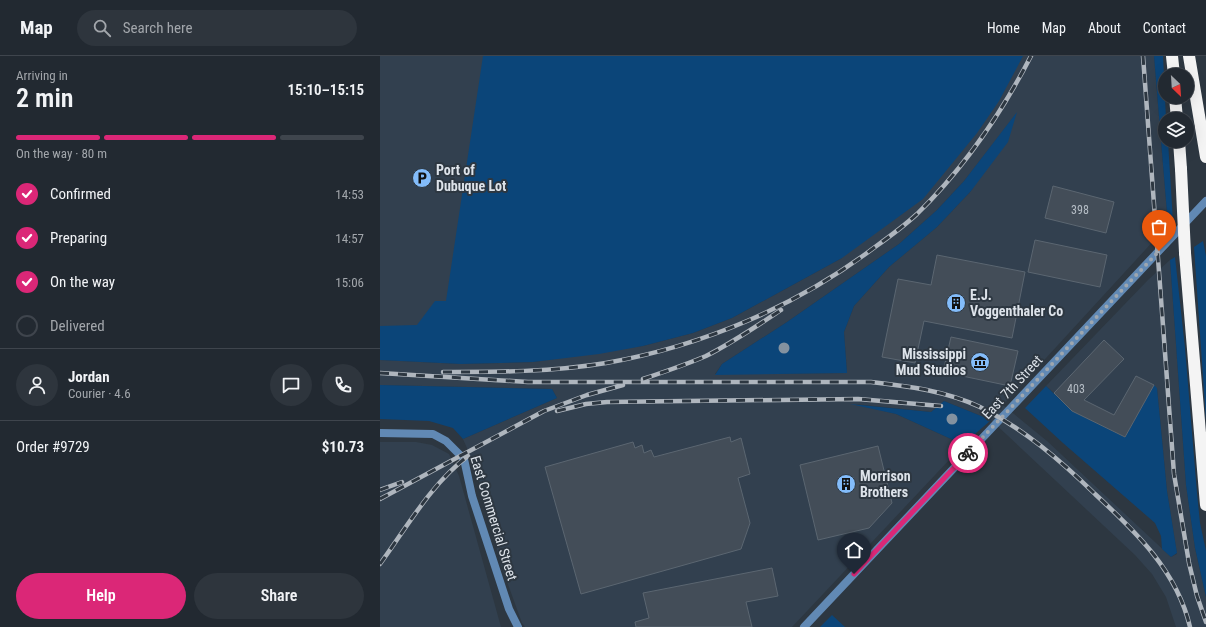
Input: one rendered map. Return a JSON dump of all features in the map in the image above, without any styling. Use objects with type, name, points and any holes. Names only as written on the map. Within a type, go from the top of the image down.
[{"type":"highway","points":[[1172,56],[1173,68]]},
{"type":"highway","points":[[1189,56],[1206,155]]},
{"type":"highway","points":[[1179,148],[1185,253],[1206,505]]},
{"type":"street","name":"East 7th Street","points":[[804,627],[1206,201]]},
{"type":"street","name":"East Commercial Street","points":[[380,433],[433,434],[446,440],[462,455],[472,496],[509,609],[518,627]]},
{"type":"shaded area","points":[[380,56],[1154,56],[1159,112],[1158,148],[1162,148],[1168,225],[1003,405],[1047,441],[1171,557],[1177,554],[1167,491],[1157,388],[1114,415],[1084,400],[1124,359],[1104,341],[1054,393],[1046,386],[1148,280],[1170,260],[1186,485],[1195,548],[1206,597],[1206,627],[1176,627],[1166,597],[1152,574],[1135,555],[991,420],[944,401],[931,412],[855,404],[896,414],[962,444],[967,441],[792,627],[525,627],[522,623],[501,565],[474,464],[463,439],[557,398],[552,389],[380,385],[380,360],[461,364],[533,362],[643,346],[693,333],[732,318],[842,258],[380,340]],"holes":[[[1016,114],[971,191],[937,227],[889,267],[854,306],[844,332],[847,373],[715,374],[722,364],[787,322],[899,244],[937,210],[964,181]]]},
{"type":"shaded area","points":[[483,56],[1023,56],[999,101],[977,133],[923,199],[842,258],[732,318],[693,333],[643,346],[599,354],[533,362],[461,364],[380,360],[380,326],[417,325],[435,301],[446,301]]},
{"type":"shaded area","points":[[1154,56],[1163,56],[1164,68],[1158,68],[1158,104],[1165,104],[1166,112],[1159,112]]},
{"type":"shaded area","points":[[1017,112],[1008,142],[971,191],[937,227],[889,267],[854,306],[844,332],[847,373],[715,375],[722,364],[787,322],[899,244],[937,210],[964,181]]},
{"type":"shaded area","points":[[1162,148],[1168,148],[1173,222],[1168,225]]},
{"type":"shaded area","points":[[1203,241],[1206,256],[1206,420],[1194,247]]},
{"type":"shaded area","points":[[1175,257],[1185,348],[1200,523],[1206,551],[1206,597],[1195,548],[1186,485],[1170,260]]},
{"type":"shaded area","points":[[380,385],[552,389],[557,398],[463,439],[453,428],[429,421],[380,419]]},
{"type":"shaded area","points":[[1154,385],[1157,388],[1167,491],[1177,553],[1171,557],[1162,549],[1161,536],[1155,523],[1025,408],[1046,386],[1072,411],[1125,437]]},
{"type":"shaded area","points":[[944,401],[991,420],[962,444],[896,414],[850,404],[931,412]]},
{"type":"shaded area","points":[[380,442],[416,442],[432,445],[449,454],[459,476],[501,627],[380,627]]},
{"type":"shaded area","points":[[832,615],[845,627],[820,627]]},
{"type":"building","points":[[1053,186],[1114,202],[1106,233],[1045,218]]},
{"type":"building","points":[[1035,240],[1107,255],[1100,287],[1028,272]]},
{"type":"building","name":"E.J. Voggenthaler Co","points":[[937,255],[1025,272],[1012,338],[924,321],[915,363],[882,357],[898,279],[931,285]]},
{"type":"building","name":"Mississippi Mud Studios","points":[[951,337],[1018,351],[1010,386],[943,372]]},
{"type":"building","points":[[1104,340],[1124,359],[1084,400],[1114,415],[1136,376],[1154,385],[1125,437],[1072,411],[1054,393]]},
{"type":"building","points":[[730,437],[731,442],[741,438],[750,474],[738,478],[750,523],[741,549],[581,594],[545,467],[633,442],[635,448],[642,445],[644,453],[651,450],[654,457]]},
{"type":"building","name":"Morrison Brothers","points":[[878,446],[892,503],[869,528],[818,540],[800,465]]},
{"type":"building","points":[[772,568],[778,596],[746,602],[752,627],[636,627],[635,622],[649,618],[643,593]]},
{"type":"railway","points":[[443,372],[505,372],[545,370],[586,366],[642,356],[678,346],[748,321],[814,288],[845,268],[907,223],[934,197],[965,160],[994,120],[1031,56]]},
{"type":"railway","points":[[1143,56],[1174,474],[1189,563],[1197,596],[1206,622]]},
{"type":"railway","points":[[643,379],[706,356],[735,340],[781,310]]},
{"type":"railway","points":[[380,373],[528,382],[871,382],[913,387],[967,401],[1012,425],[1041,446],[1110,508],[1140,538],[1165,570],[1184,607],[1190,627]]},
{"type":"railway","points":[[380,499],[544,411],[587,395],[623,385]]},
{"type":"railway","points":[[557,411],[586,404],[607,402],[858,399],[941,406]]},
{"type":"railway","points":[[380,564],[420,507],[442,479],[468,456]]},
{"type":"railway","points":[[380,490],[402,482]]},
{"type":"way so far","points":[[968,453],[1159,251]]},
{"type":"place","name":"Port of Dubuque Lot","points":[[422,178]]},
{"type":"place","name":"E.J. Voggenthaler Co","points":[[956,303]]},
{"type":"place","name":"Mississippi Mud Studios","points":[[980,362]]},
{"type":"place","name":"Morrison Brothers","points":[[846,484]]},
{"type":"route","points":[[854,574],[968,453]]}]
